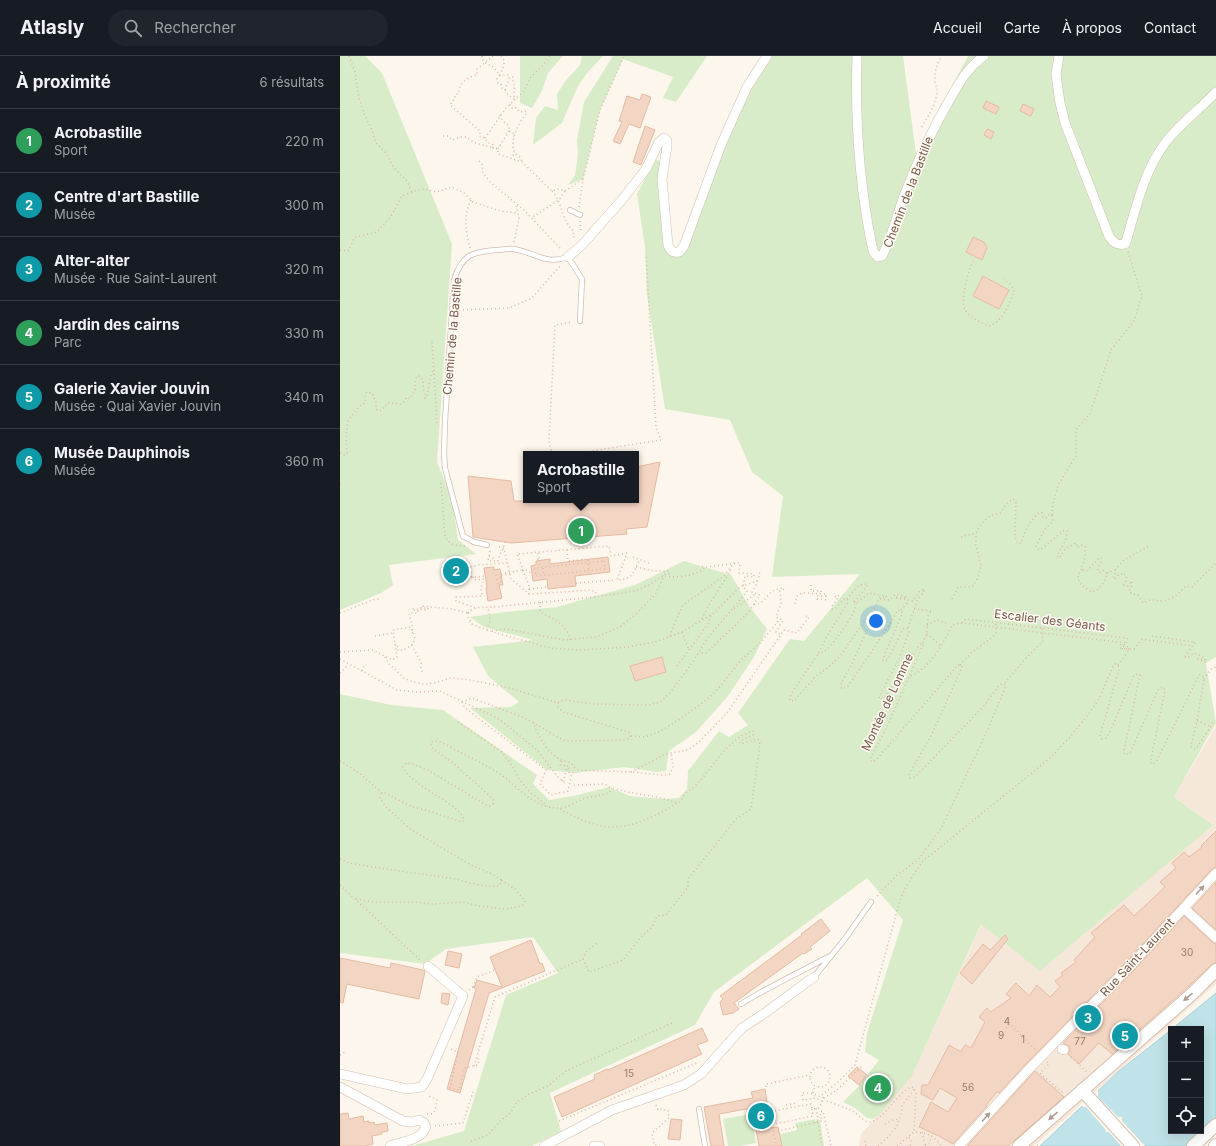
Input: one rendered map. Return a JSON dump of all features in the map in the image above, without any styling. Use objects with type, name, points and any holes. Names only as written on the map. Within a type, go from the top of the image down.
[{"type":"main road","points":[[1019,1146],[1086,1094],[1216,970]]},
{"type":"main road","points":[[1086,1094],[1133,1146]]},
{"type":"main road","points":[[1193,1146],[1216,1124]]},
{"type":"street","points":[[568,257],[582,245],[622,201],[646,169],[659,142],[664,138],[667,141],[667,146],[662,179],[668,245],[670,251],[674,253],[679,252],[684,246],[721,145],[747,87],[766,56]]},
{"type":"street","name":"Chemin de la Bastille","points":[[857,56],[856,124],[862,191],[872,246],[874,253],[880,257],[887,246],[904,197],[924,147],[934,127],[964,75],[984,56]]},
{"type":"street","points":[[1059,56],[1056,74],[1065,123],[1109,236],[1113,242],[1120,245],[1125,244],[1148,172],[1159,152],[1174,134],[1216,92]]},
{"type":"street","name":"Rue Saint-Laurent","points":[[959,1146],[1042,1056],[1131,965],[1216,872]]},
{"type":"street","points":[[1184,908],[1216,938]]},
{"type":"street","points":[[340,1074],[407,1089],[422,1087],[428,1079],[463,996],[428,966]]},
{"type":"street","points":[[544,1146],[612,1110],[684,1085],[701,1074],[742,1028],[814,977]]},
{"type":"street","points":[[340,1087],[403,1121],[412,1122],[419,1120],[424,1123],[426,1127],[424,1132],[417,1138],[390,1146]]},
{"type":"street","points":[[594,1146],[600,1146]]},
{"type":"lane","points":[[570,210],[580,215]]},
{"type":"lane","points":[[471,254],[513,249],[550,260],[558,260],[568,257],[582,279],[580,321]]},
{"type":"lane","name":"Chemin de la Bastille","points":[[471,254],[458,268],[454,280],[444,454],[445,468],[463,536],[474,542],[485,545]]},
{"type":"lane","points":[[814,977],[871,902]]},
{"type":"lane","points":[[740,1004],[768,987],[787,979],[832,955]]},
{"type":"lane","points":[[699,1109],[705,1146]]},
{"type":"path","points":[[348,56],[355,72],[359,98],[376,143],[387,154],[393,167],[407,181],[412,193]]},
{"type":"path","points":[[482,56],[485,63],[492,66],[500,75],[509,75],[509,78],[513,78],[515,86],[514,99]]},
{"type":"path","points":[[493,56],[477,69],[477,75],[468,78],[460,85],[459,93],[455,95],[455,98],[450,105],[480,131],[479,136],[485,138],[487,142],[494,145],[493,148]]},
{"type":"path","points":[[501,56],[505,63],[497,79],[498,83],[502,85],[502,88],[514,99]]},
{"type":"path","points":[[485,138],[500,115],[514,99],[523,92],[531,77],[550,56]]},
{"type":"path","points":[[582,245],[580,194],[583,179],[600,110],[623,59],[626,56]]},
{"type":"path","points":[[922,127],[931,112],[935,101],[937,91],[935,75],[937,64],[942,56]]},
{"type":"path","points":[[505,90],[509,78]]},
{"type":"path","points":[[510,104],[512,108],[515,107],[520,112],[525,111],[527,113],[514,137],[513,145],[516,155],[520,157],[522,162],[552,191],[559,200],[568,227],[574,231],[573,236],[582,245]]},
{"type":"path","points":[[500,115],[502,120],[509,126],[509,131],[498,149],[498,154],[522,162]]},
{"type":"path","points":[[509,131],[513,133],[514,137]]},
{"type":"path","points":[[443,136],[448,136],[452,140],[460,137],[467,137],[471,141],[481,146],[489,146],[498,149]]},
{"type":"path","points":[[511,159],[515,152]]},
{"type":"path","points":[[452,310],[468,311],[509,308],[515,306],[532,298],[568,257],[526,212],[488,180],[483,173],[482,164],[479,161]]},
{"type":"path","points":[[530,218],[559,200],[565,191],[583,179]]},
{"type":"path","points":[[340,250],[348,251],[355,237],[377,232],[391,216],[402,196],[426,189],[439,192],[452,187],[464,193],[471,200],[500,211],[518,213]]},
{"type":"path","points":[[552,191],[559,189],[565,191]]},
{"type":"path","points":[[471,200],[466,212],[471,254]]},
{"type":"path","points":[[513,249],[518,222],[516,203]]},
{"type":"path","points":[[1107,573],[1106,581],[1096,591],[1091,592],[1079,583],[1078,575],[1082,569],[1086,556],[1084,552],[1085,546],[1081,544],[1078,548],[1076,543],[1072,544],[1065,549],[1058,558],[1057,556],[1068,533],[1065,530],[1058,534],[1045,547],[1039,550],[1036,546],[1045,529],[1053,521],[1053,503],[1058,485],[1076,456],[1076,430],[1090,414],[1111,350],[1134,321],[1142,296],[1125,244]]},
{"type":"path","points":[[593,451],[661,440],[656,427],[646,254]]},
{"type":"path","points":[[973,261],[969,270],[963,301],[965,310],[973,318],[989,326],[995,324],[1002,318],[1014,292],[1012,286],[1004,279]]},
{"type":"path","points":[[552,451],[549,440],[555,325],[580,321]]},
{"type":"path","points":[[432,342],[437,426]]},
{"type":"path","points":[[340,453],[345,455],[347,453],[346,436],[348,420],[353,417],[359,406],[365,403],[365,394],[367,392],[372,393],[376,402],[376,409],[380,412],[385,408],[387,403],[402,404],[407,397],[409,399],[415,390],[415,380],[417,376],[420,376],[424,382],[423,390],[426,393],[425,398],[427,397],[433,368]]},
{"type":"path","points":[[441,480],[444,536],[448,542],[453,545],[467,546]]},
{"type":"path","points":[[952,599],[958,587],[972,587],[978,578],[981,566],[976,545],[976,533],[982,523],[990,516],[1000,513],[1008,502],[1013,499],[1016,502],[1015,536],[1018,544],[1021,543],[1025,531],[1040,512],[1042,513],[1043,517],[1046,518],[1048,515],[1052,516]]},
{"type":"path","points":[[961,537],[976,533]]},
{"type":"path","points":[[504,542],[504,548],[512,579],[529,594],[591,590],[596,592],[595,597]]},
{"type":"path","points":[[529,594],[529,589],[517,554],[609,546],[611,556],[627,553],[617,580]]},
{"type":"path","points":[[1082,569],[1084,571],[1088,570],[1098,558],[1101,558],[1102,560],[1098,571],[1100,572],[1103,570],[1107,573],[1115,570],[1124,560],[1149,546]]},
{"type":"path","points":[[499,547],[504,548]]},
{"type":"path","points":[[488,561],[498,562],[498,557],[504,548]]},
{"type":"path","points":[[567,550],[568,561],[588,559],[589,570]]},
{"type":"path","points":[[538,553],[540,568]]},
{"type":"path","points":[[489,556],[495,559]]},
{"type":"path","points":[[633,557],[649,563]]},
{"type":"path","points":[[576,583],[629,578],[640,559]]},
{"type":"path","points":[[604,562],[605,569],[536,576],[535,568],[543,568],[604,562]]},
{"type":"path","points":[[702,620],[709,602],[722,585],[735,562]]},
{"type":"path","points":[[670,636],[675,622],[684,605],[724,576],[735,562]]},
{"type":"path","points":[[699,566],[707,567],[735,562],[740,563],[739,573],[754,574],[754,577],[745,576],[743,587]]},
{"type":"path","points":[[455,570],[508,563]]},
{"type":"path","points":[[1115,570],[1116,571],[1113,578],[1115,579],[1118,575],[1124,573],[1127,579],[1124,585],[1128,586],[1132,581],[1129,591],[1132,594],[1138,595],[1143,602],[1151,600],[1161,602],[1178,594],[1186,586],[1192,588],[1216,563]]},
{"type":"path","points":[[470,567],[472,578]]},
{"type":"path","points":[[468,614],[471,610],[476,608],[595,597],[635,591],[664,576],[663,574],[669,574],[669,571],[636,567]]},
{"type":"path","points":[[664,576],[680,578],[699,572],[707,567]]},
{"type":"path","points":[[543,568],[544,575]]},
{"type":"path","points":[[501,574],[522,570],[532,574]]},
{"type":"path","points":[[699,653],[706,654],[748,613],[760,595],[752,592],[757,584],[760,570]]},
{"type":"path","points":[[496,575],[498,583],[501,583],[500,576],[510,574]]},
{"type":"path","points":[[459,579],[485,576]]},
{"type":"path","points":[[490,631],[506,629],[564,640],[596,637],[620,627],[636,614],[655,595],[664,576]]},
{"type":"path","points":[[472,578],[474,580],[484,579],[481,588],[482,596],[456,596],[456,601],[476,608]]},
{"type":"path","points":[[468,614],[472,624],[490,631],[550,648],[582,650],[628,647],[655,642],[682,632],[711,615],[740,587],[757,581]]},
{"type":"path","points":[[818,654],[827,650],[843,629],[856,609],[856,603],[854,602],[868,585],[864,584],[860,586],[847,599],[843,600],[836,608],[832,609],[831,608],[839,596],[838,595],[835,598]]},
{"type":"path","points":[[811,585],[811,591],[822,591],[821,594]]},
{"type":"path","points":[[529,589],[548,586]]},
{"type":"path","points":[[385,657],[388,663],[404,678],[413,682],[424,684],[434,683],[448,678],[470,680],[510,688],[558,703],[566,700],[609,705],[645,705],[656,703],[669,694],[699,653],[706,640],[747,591],[743,587]]},
{"type":"path","points":[[754,604],[764,601],[773,591],[784,589],[780,591],[781,604],[776,616],[783,620],[776,632],[781,635]]},
{"type":"path","points":[[872,612],[874,614],[872,620],[841,683],[840,687],[842,689],[848,686],[888,627],[897,611],[901,610],[909,601],[913,601],[919,592],[924,589],[925,590],[917,601],[908,628]]},
{"type":"path","points":[[732,610],[757,593]]},
{"type":"path","points":[[847,599],[847,603],[818,654],[793,691],[790,701],[794,701],[815,677],[830,666],[840,655],[868,614],[872,612],[880,597],[886,598],[887,596],[869,593],[856,603]]},
{"type":"path","points":[[795,604],[797,596],[800,594],[826,594],[826,596],[817,596],[817,599],[827,600]]},
{"type":"path","points":[[880,599],[890,600],[896,594],[908,597],[896,598],[909,601]]},
{"type":"path","points":[[340,613],[372,600],[379,599]]},
{"type":"path","points":[[540,602],[540,612],[564,626],[570,636],[570,640]]},
{"type":"path","points":[[395,645],[397,644],[398,651],[412,645],[415,639],[409,613],[418,613],[418,611],[412,610],[413,609],[428,610],[428,608],[421,608],[421,606],[452,609],[468,614]]},
{"type":"path","points":[[487,630],[490,620],[488,607]]},
{"type":"path","points":[[914,609],[932,611],[928,615],[926,634],[922,644]]},
{"type":"path","name":"Montée de Lomme","points":[[901,610],[902,614],[884,656],[884,661],[889,658],[903,629],[908,628],[909,631],[905,646],[879,699],[884,698],[898,679],[918,646],[922,644]]},
{"type":"path","points":[[677,666],[708,624],[711,615]]},
{"type":"path","points":[[631,772],[663,755],[671,752],[682,752],[692,748],[724,718],[784,630],[797,633],[810,618],[805,616]]},
{"type":"path","points":[[558,703],[558,707],[563,712],[628,732],[630,736],[645,737],[662,730],[686,716],[710,697],[741,660],[761,642],[780,619]]},
{"type":"path","points":[[962,623],[967,619]]},
{"type":"path","points":[[967,619],[967,624]]},
{"type":"path","name":"Escalier des Géants","points":[[967,619],[1121,637],[1127,638],[1126,643]]},
{"type":"path","points":[[927,625],[937,620],[946,623]]},
{"type":"path","points":[[973,620],[973,625]]},
{"type":"path","points":[[978,625],[979,620]]},
{"type":"path","points":[[984,626],[985,621]]},
{"type":"path","points":[[990,622],[990,627]]},
{"type":"path","points":[[996,622],[996,633],[971,653],[960,665],[962,666],[960,672],[931,736],[909,774],[910,778],[914,778],[983,707],[1000,684],[1004,684],[1043,641],[1041,633],[1042,628]]},
{"type":"path","points":[[910,676],[920,671],[941,646],[952,625],[962,623],[1126,643]]},
{"type":"path","points":[[1002,623],[1002,628]]},
{"type":"path","points":[[1007,629],[1008,624]]},
{"type":"path","points":[[1013,630],[1014,625]]},
{"type":"path","points":[[1019,630],[1020,625]]},
{"type":"path","points":[[1024,631],[1025,626]]},
{"type":"path","points":[[1030,626],[1030,632]]},
{"type":"path","points":[[340,652],[373,650],[392,660],[397,657],[392,630],[411,627],[412,633],[414,632]]},
{"type":"path","points":[[1036,627],[1036,632]]},
{"type":"path","points":[[1047,634],[1048,629]]},
{"type":"path","points":[[1053,629],[1053,634]]},
{"type":"path","points":[[1058,635],[1059,630]]},
{"type":"path","points":[[1064,631],[1064,636]]},
{"type":"path","points":[[1070,631],[1070,636]]},
{"type":"path","points":[[682,632],[688,650]]},
{"type":"path","points":[[1075,637],[1076,632]]},
{"type":"path","points":[[375,636],[393,633]]},
{"type":"path","points":[[1081,638],[1082,633]]},
{"type":"path","points":[[926,634],[941,646]]},
{"type":"path","points":[[1092,639],[1093,634]]},
{"type":"path","points":[[1098,635],[1098,640]]},
{"type":"path","points":[[1104,635],[1104,640]]},
{"type":"path","points":[[1109,641],[1110,636]]},
{"type":"path","points":[[1152,636],[1194,641],[1193,646],[1185,657],[1186,658],[1195,654],[1206,658],[1205,660],[1199,658],[1198,660],[1206,663]]},
{"type":"path","points":[[1115,642],[1116,637]]},
{"type":"path","points":[[1120,642],[1121,637]]},
{"type":"path","points":[[1155,641],[1156,637]]},
{"type":"path","points":[[1126,643],[1126,645],[1121,644],[1121,646],[1129,648],[1120,648],[1120,650],[1134,649],[1142,638],[1193,646]]},
{"type":"path","points":[[1172,643],[1173,639]]},
{"type":"path","points":[[1178,644],[1179,640]]},
{"type":"path","points":[[1184,640],[1184,645]]},
{"type":"path","name":"Montée de Lomme","points":[[922,644],[923,648],[887,727],[870,759],[872,762],[877,759],[956,666],[960,665]]},
{"type":"path","points":[[412,645],[421,663],[423,673]]},
{"type":"path","points":[[822,1095],[837,1083],[855,1065],[900,900],[906,887],[922,862],[1044,763],[1060,748],[1081,725],[1091,711],[1098,699],[1112,666],[1115,664],[1118,665],[1129,650]]},
{"type":"path","points":[[340,659],[396,690],[418,692],[440,691],[500,719],[537,750],[565,783]]},
{"type":"path","points":[[1118,665],[1120,669],[1100,736],[1102,739],[1106,738],[1134,676],[1138,674],[1140,675],[1124,750],[1125,755],[1128,754],[1158,690],[1163,687],[1165,690],[1150,759],[1152,764],[1157,760],[1195,681],[1199,675],[1202,675],[1204,679]]},
{"type":"path","points":[[340,673],[347,666]]},
{"type":"path","points":[[362,671],[364,666]]},
{"type":"path","points":[[1213,723],[1196,749],[1192,748],[1191,745],[1197,722],[1204,679],[1211,669],[1216,667]]},
{"type":"path","points":[[871,902],[897,876],[918,860],[942,827],[1004,692],[1006,686],[1004,684]]},
{"type":"path","points":[[462,702],[472,698],[533,722],[566,741],[627,740],[630,736]]},
{"type":"path","points":[[462,702],[465,708],[546,770],[540,784],[551,795],[568,791],[571,776],[576,769]]},
{"type":"path","points":[[458,722],[502,752],[513,766],[519,779],[529,791],[549,808]]},
{"type":"path","points":[[533,722],[537,733],[552,753],[561,760],[571,763],[576,769],[583,771],[631,772],[658,775],[670,774],[673,767],[671,752]]},
{"type":"path","points":[[1197,722],[1211,727]]},
{"type":"path","points":[[560,808],[577,818],[596,825],[611,827],[643,821],[661,813],[681,801],[685,795],[698,784],[730,744],[737,739],[750,732],[754,732],[754,734],[740,741],[741,744],[758,739],[760,744],[751,808],[736,818],[688,879],[688,887],[666,915],[657,916],[652,928],[641,937],[623,960],[589,972],[583,959]]},
{"type":"path","points":[[340,761],[359,773],[382,793],[386,793],[413,807],[461,822],[464,821],[464,817],[460,812],[437,795],[414,781],[409,776],[403,767],[406,763],[428,770],[486,805],[490,806],[494,801],[453,763],[433,749],[431,742],[438,742],[472,757],[504,777],[527,797],[540,805],[549,808],[560,808],[579,800],[605,795],[610,792],[609,787]]},
{"type":"path","points":[[561,760],[560,765],[569,766],[568,774]]},
{"type":"path","points":[[562,781],[564,779],[566,766]]},
{"type":"path","points":[[572,785],[580,786],[605,784],[620,791],[656,796],[677,803]]},
{"type":"path","points":[[356,899],[373,902],[415,902],[431,904],[464,902],[479,906],[505,909],[522,906],[525,901],[515,889],[494,875],[471,865],[410,829],[383,803],[380,798],[382,793]]},
{"type":"path","points":[[340,859],[349,863],[406,873],[450,878],[496,887],[500,885],[501,880]]},
{"type":"path","points":[[918,860],[922,862]]},
{"type":"path","points":[[340,886],[356,899],[414,955],[428,966]]},
{"type":"path","points":[[474,1066],[495,997],[583,959],[586,952],[597,943]]},
{"type":"path","points":[[473,987],[477,977],[495,970]]},
{"type":"path","points":[[471,1141],[488,1135],[498,1123],[511,1112],[517,1102],[529,1094],[548,1086],[566,1071],[672,1023]]},
{"type":"path","points":[[1006,1028],[1010,1024],[1042,1056]]},
{"type":"path","points":[[441,1046],[458,1052],[450,1088],[459,1090],[465,1068],[478,1065],[479,1060],[477,1056]]},
{"type":"path","points":[[1063,1050],[1088,1073]]},
{"type":"path","points":[[340,1055],[345,1052]]},
{"type":"path","points":[[559,1121],[699,1062]]},
{"type":"path","points":[[1049,1064],[1040,1073],[1067,1096]]},
{"type":"path","points":[[812,1109],[819,1108],[824,1098],[843,1084],[863,1065]]},
{"type":"path","points":[[766,1087],[766,1084],[810,1075],[812,1071],[818,1068],[824,1069],[828,1073],[829,1080],[826,1085],[820,1087],[815,1086],[812,1083],[810,1075]]},
{"type":"path","points":[[840,1080],[843,1084]]},
{"type":"path","points":[[812,1093],[815,1086]]},
{"type":"path","points":[[827,1101],[851,1110],[867,1122],[870,1122],[885,1112],[907,1088],[914,1088]]},
{"type":"path","points":[[878,1146],[893,1131],[900,1119],[902,1106],[914,1088]]},
{"type":"path","points":[[898,1146],[914,1132],[916,1093],[914,1088]]},
{"type":"path","points":[[426,1127],[463,1124],[474,1089]]},
{"type":"path","points":[[822,1101],[815,1098],[802,1100],[802,1093],[812,1093],[824,1098]]},
{"type":"path","points":[[654,1095],[658,1110],[664,1109],[664,1111],[668,1111],[669,1118],[652,1133],[654,1145],[660,1146]]},
{"type":"path","points":[[419,1120],[421,1114],[432,1114],[435,1111],[437,1100]]},
{"type":"path","points":[[786,1105],[796,1103]]},
{"type":"path","points":[[770,1107],[773,1111],[775,1124],[813,1116],[811,1104],[773,1111]]},
{"type":"path","points":[[815,1122],[818,1120],[816,1108]]},
{"type":"path","points":[[776,1143],[774,1132],[822,1121],[820,1112],[823,1111],[831,1146]]},
{"type":"path","points":[[770,1118],[774,1117]]},
{"type":"path","points":[[885,1124],[900,1119]]},
{"type":"path","points":[[818,1122],[822,1146]]},
{"type":"path","points":[[914,1132],[922,1132],[932,1135],[942,1146]]},
{"type":"path","points":[[922,1132],[925,1146],[929,1144],[932,1135]]},
{"type":"path","points":[[909,1137],[911,1141],[910,1146]]},
{"type":"path","points":[[865,1141],[866,1146]]},
{"type":"shaded area","points":[[1216,726],[1216,984],[1034,1146],[859,1146],[861,1134],[912,1076],[982,923],[1212,824],[1174,797]]},
{"type":"green space","points":[[340,56],[365,56],[382,73],[452,244],[437,462],[452,499],[458,540],[476,554],[389,565],[393,585],[381,593],[340,610]]},
{"type":"green space","points":[[520,56],[563,56],[548,73],[542,91],[532,108],[520,103]]},
{"type":"green space","points":[[582,56],[603,56],[587,73],[577,88],[562,123],[533,145],[536,118],[545,106],[558,110],[557,94],[567,79],[580,65]]},
{"type":"green space","points":[[613,56],[707,56],[676,102],[663,98],[673,77],[623,59],[600,110],[583,179],[568,185],[575,175],[578,155],[577,140],[584,102]]},
{"type":"green space","points":[[767,56],[903,56],[916,154],[968,56],[1216,56],[1216,657],[1206,663],[1216,723],[1174,797],[1213,825],[1040,971],[981,924],[912,1076],[879,1115],[873,1119],[867,1118],[855,1108],[843,1102],[858,1087],[879,1060],[865,1052],[867,1033],[903,920],[867,878],[714,992],[695,1025],[550,1093],[561,1131],[532,1146],[412,1146],[464,1131],[506,995],[558,973],[533,937],[446,949],[425,964],[340,953],[340,694],[391,705],[443,710],[537,775],[533,784],[549,800],[609,787],[630,796],[663,799],[679,798],[687,789],[688,771],[719,731],[729,737],[748,725],[738,713],[790,639],[804,641],[860,574],[772,577],[783,496],[752,472],[730,420],[665,409],[647,295],[645,247],[637,194],[654,162],[657,160],[660,161],[668,245],[679,252],[721,145]]},
{"type":"green space","points":[[684,561],[731,575],[749,606],[767,629],[754,657],[728,696],[696,732],[669,751],[666,771],[657,772],[624,767],[576,773],[547,770],[470,708],[511,707],[519,702],[488,676],[473,647],[533,640],[484,627],[470,617],[557,607],[635,585]]},
{"type":"green space","points":[[751,1114],[756,1143],[728,1146],[723,1119]]},
{"type":"green space","points":[[815,1119],[815,1121],[820,1120],[824,1146],[782,1146],[771,1128],[778,1127],[780,1134],[797,1130],[795,1123]]},
{"type":"water","points":[[1216,993],[1216,1120],[1204,1131],[1204,1026],[1176,1026]]},
{"type":"water","points":[[1168,1032],[1168,1134],[1201,1134],[1188,1146],[1040,1146],[1119,1071]]},
{"type":"pier","points":[[1098,1090],[1098,1097],[1118,1117],[1122,1117],[1122,1121],[1145,1146],[1121,1146],[1109,1132],[1106,1132],[1086,1107],[1081,1106],[1078,1108]]},
{"type":"building","points":[[642,94],[651,97],[640,128],[629,124],[620,144],[613,141],[622,122],[619,121],[627,96],[640,100]]},
{"type":"building","points":[[986,101],[999,107],[996,114],[983,108]]},
{"type":"building","points":[[1023,104],[1034,109],[1031,116],[1020,111]]},
{"type":"building","points":[[645,126],[655,130],[641,165],[633,162]]},
{"type":"building","points":[[987,129],[994,132],[991,139],[984,135]]},
{"type":"building","points":[[973,237],[984,242],[987,248],[982,260],[966,252]]},
{"type":"building","points":[[983,276],[1009,290],[999,309],[973,296]]},
{"type":"building","points":[[660,462],[647,527],[626,529],[627,534],[511,543],[473,537],[468,476],[511,481],[514,501],[523,501],[523,503],[639,503],[639,466]]},
{"type":"building","points":[[608,557],[610,572],[575,576],[576,586],[548,589],[547,579],[533,581],[531,566],[536,565],[536,561],[550,559],[550,564]]},
{"type":"building","points":[[494,567],[494,570],[500,569],[503,585],[499,585],[502,598],[488,601],[484,568]]},
{"type":"building","points":[[662,657],[666,672],[635,681],[630,666]]},
{"type":"building","points":[[1216,831],[1216,867],[1212,869],[1127,961],[999,1093],[997,1092],[986,1105],[987,1106],[953,1144],[919,1127],[931,1102],[948,1112],[957,1098],[940,1088],[933,1100],[921,1094],[922,1085],[928,1085],[949,1045],[961,1052],[966,1045],[971,1048],[985,1022],[979,1017],[987,1008],[991,1012],[1011,998],[1006,994],[1016,983],[1029,996],[1037,985],[1050,997],[1060,987],[1055,981],[1063,975],[1061,973],[1076,962],[1074,960],[1095,937],[1091,933],[1124,905],[1134,916],[1165,887],[1160,882],[1176,868],[1172,863],[1184,852],[1189,857],[1202,847],[1201,846]]},
{"type":"building","points":[[1216,882],[1216,930],[1192,908]]},
{"type":"building","points":[[1184,916],[1216,944],[1216,962],[1112,1054],[1099,1043],[1079,1064],[1068,1054],[1070,1050],[1069,1046],[1063,1043]]},
{"type":"building","points":[[821,919],[830,931],[810,947],[812,949],[804,954],[803,953],[734,1003],[739,1009],[733,1013],[723,1015],[720,1002],[723,999],[720,996],[802,935],[801,934]]},
{"type":"building","points":[[1005,935],[1008,939],[972,984],[960,973],[983,944],[990,950]]},
{"type":"building","points":[[531,940],[540,964],[542,963],[545,971],[489,993],[460,1093],[447,1089],[476,989],[474,988],[477,980],[502,987],[490,957]]},
{"type":"building","points":[[448,951],[462,954],[459,968],[445,965]]},
{"type":"building","points":[[340,958],[390,968],[391,963],[425,971],[419,999],[347,984],[343,1003],[340,1002]]},
{"type":"building","points":[[442,993],[450,994],[448,1005],[441,1003]]},
{"type":"building","points":[[702,1028],[708,1041],[697,1045],[702,1054],[562,1117],[554,1097],[595,1079],[594,1075]]},
{"type":"building","points":[[857,1067],[867,1075],[859,1085],[848,1076]]},
{"type":"building","points":[[1035,1071],[1064,1097],[1008,1146],[968,1146],[968,1145]]},
{"type":"building","points":[[765,1089],[771,1128],[778,1127],[782,1146],[759,1146],[752,1108],[719,1114],[724,1146],[711,1146],[704,1107],[753,1098],[751,1092]]},
{"type":"building","points":[[348,1113],[349,1119],[363,1116],[364,1122],[374,1122],[375,1125],[387,1123],[388,1131],[372,1136],[373,1144],[365,1146],[340,1146],[340,1114]]},
{"type":"building","points":[[671,1119],[682,1120],[680,1140],[668,1139]]},
{"type":"place","name":"Acrobastille","points":[[581,531]]},
{"type":"place","name":"Centre d'art Bastille","points":[[456,571]]},
{"type":"place","name":"Alter-alter","points":[[1088,1018]]},
{"type":"place","name":"Galerie Xavier Jouvin","points":[[1125,1036]]},
{"type":"place","name":"Jardin des cairns","points":[[878,1088]]},
{"type":"place","name":"Musée Dauphinois","points":[[761,1116]]}]
